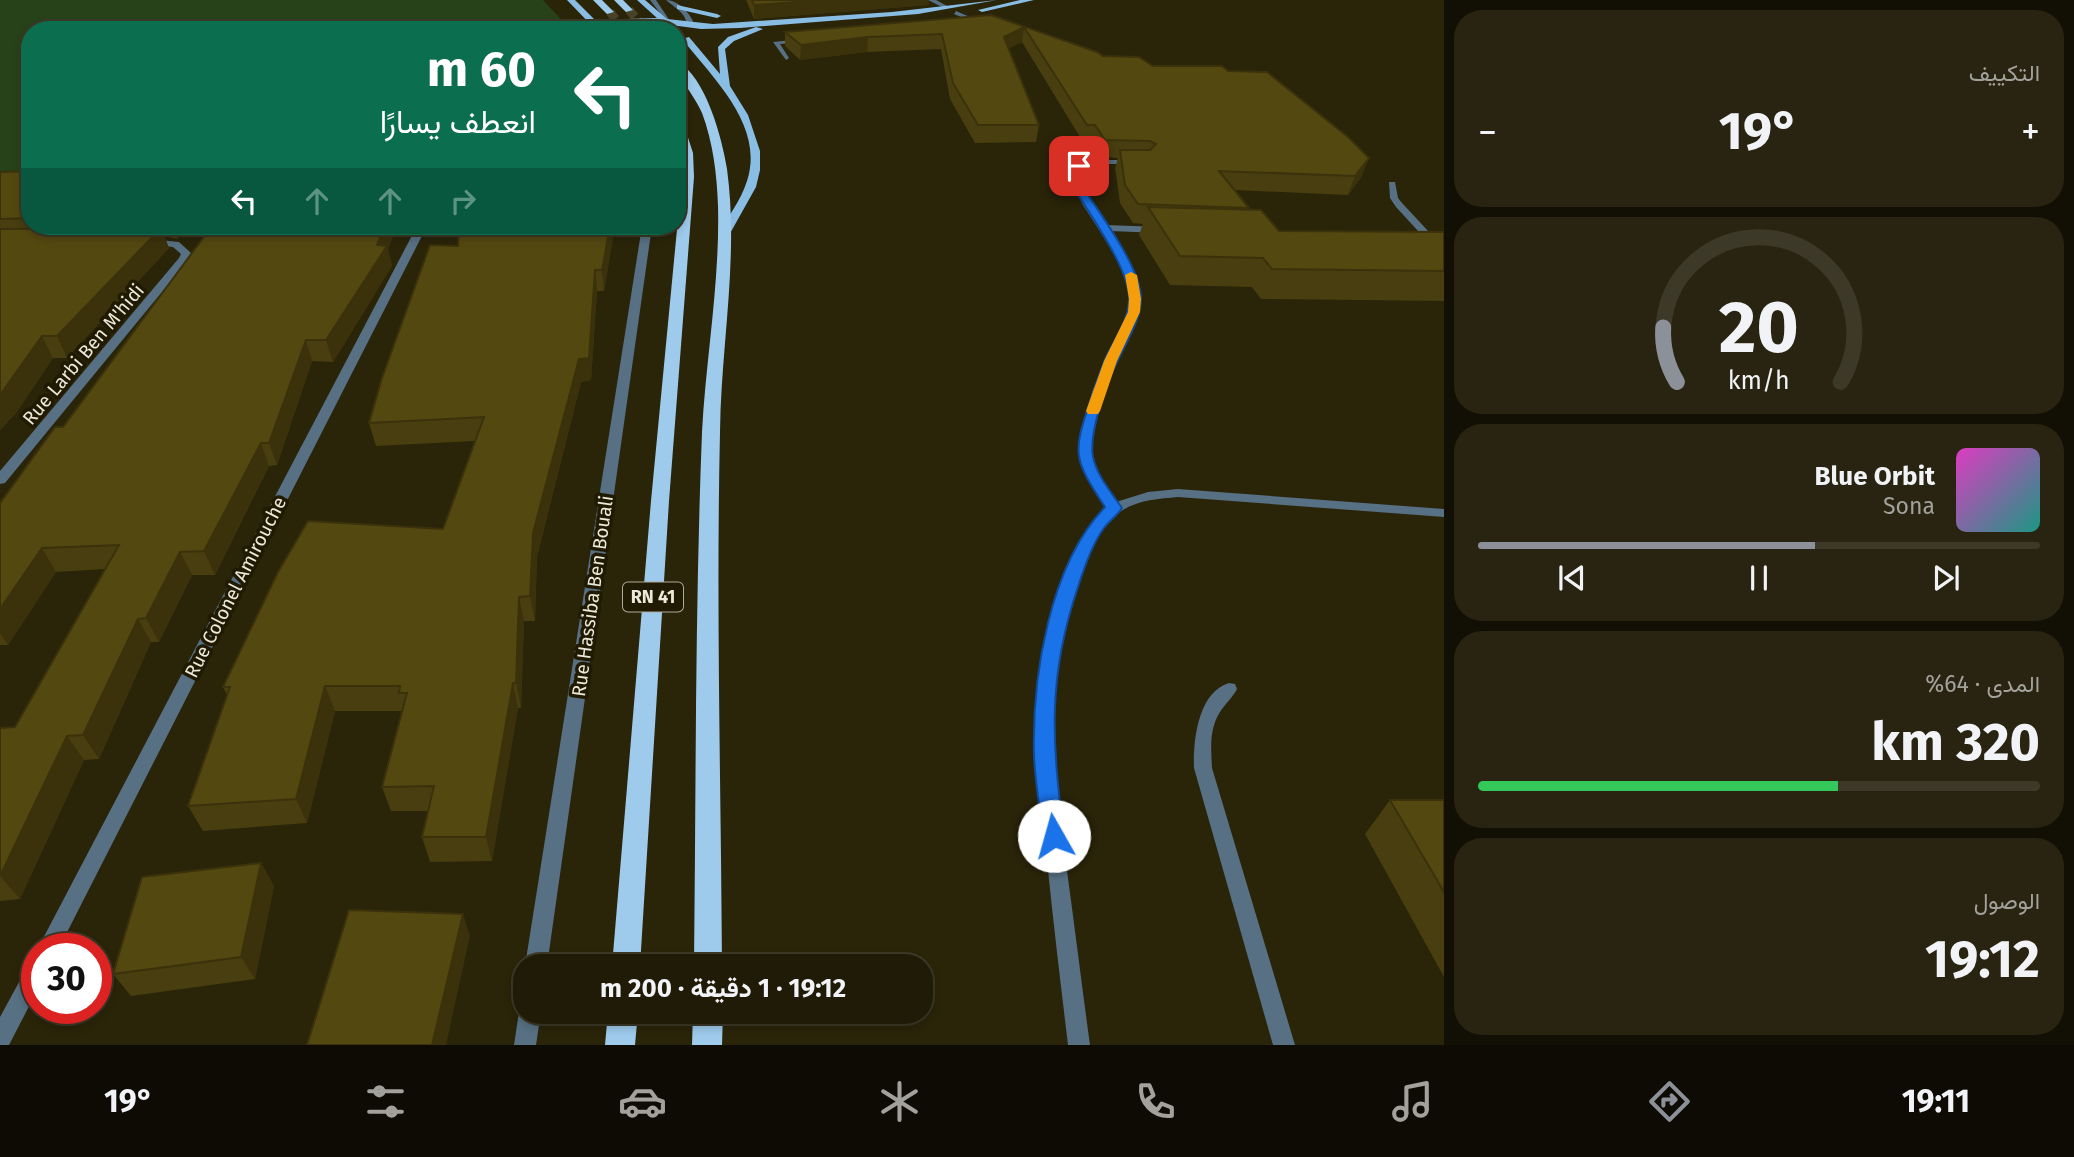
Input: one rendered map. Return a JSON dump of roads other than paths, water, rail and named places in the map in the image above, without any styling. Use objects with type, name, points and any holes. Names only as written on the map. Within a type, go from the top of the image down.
[{"type":"highway","points":[[597,0],[610,12]]},
{"type":"highway","points":[[618,0],[629,10]]},
{"type":"highway","name":"RN 41","points":[[686,75],[696,88],[716,141],[722,172],[724,234],[711,429],[708,954]]},
{"type":"highway","name":"RN 41","points":[[686,150],[686,188]]},
{"type":"highway","name":"RN 41","points":[[627,954],[679,235]]},
{"type":"highway","points":[[620,1045],[622,1024]]},
{"type":"highway","points":[[707,1045],[708,1024]]},
{"type":"main road","points":[[571,0],[592,21]]},
{"type":"main road","points":[[641,0],[665,20]]},
{"type":"main road","points":[[686,24],[846,17],[993,0]]},
{"type":"main road","points":[[686,39],[769,26],[956,13],[1030,0]]},
{"type":"main road","points":[[680,8],[712,16],[846,17]]},
{"type":"main road","points":[[631,21],[670,21]]},
{"type":"main road","points":[[686,38],[694,32],[689,25]]},
{"type":"main road","points":[[726,85],[721,49],[739,35],[769,26]]},
{"type":"main road","points":[[686,40],[726,85],[752,138],[755,170],[747,195],[724,234]]},
{"type":"street","points":[[653,0],[665,20]]},
{"type":"street","points":[[669,0],[689,18],[689,25]]},
{"type":"street","points":[[931,0],[946,7]]},
{"type":"street","points":[[956,13],[989,27],[962,29]]},
{"type":"street","points":[[786,58],[776,42],[816,39]]},
{"type":"street","points":[[1114,508],[1093,477],[1086,457],[1085,438],[1111,361],[1129,325],[1135,299],[1130,273],[1073,180],[1073,170],[1099,162],[1145,163]]},
{"type":"street","points":[[1392,184],[1394,198],[1444,254]]},
{"type":"street","points":[[1102,228],[1170,230]]},
{"type":"street","name":"Rue Colonel Amirouche","points":[[56,933],[417,235]]},
{"type":"street","name":"Rue Hassiba Ben Bouali","points":[[538,954],[646,235]]},
{"type":"street","points":[[1415,239],[1444,240]]},
{"type":"street","name":"Rue Larbi Ben M'hidi","points":[[0,481],[184,259],[186,253],[183,248],[166,242],[138,242]]},
{"type":"street","points":[[1079,1045],[1044,757],[1044,706],[1049,661],[1059,615],[1073,574],[1096,527],[1114,508],[1155,495],[1181,494],[1444,513]]},
{"type":"street","points":[[1229,689],[1215,704],[1205,721],[1201,743],[1203,768],[1284,1045]]},
{"type":"street","points":[[0,1040],[21,1000]]},
{"type":"street","points":[[525,1045],[528,1024]]},
{"type":"tunnel","points":[[629,10],[639,21]]},
{"type":"tunnel","points":[[610,12],[617,21]]}]
